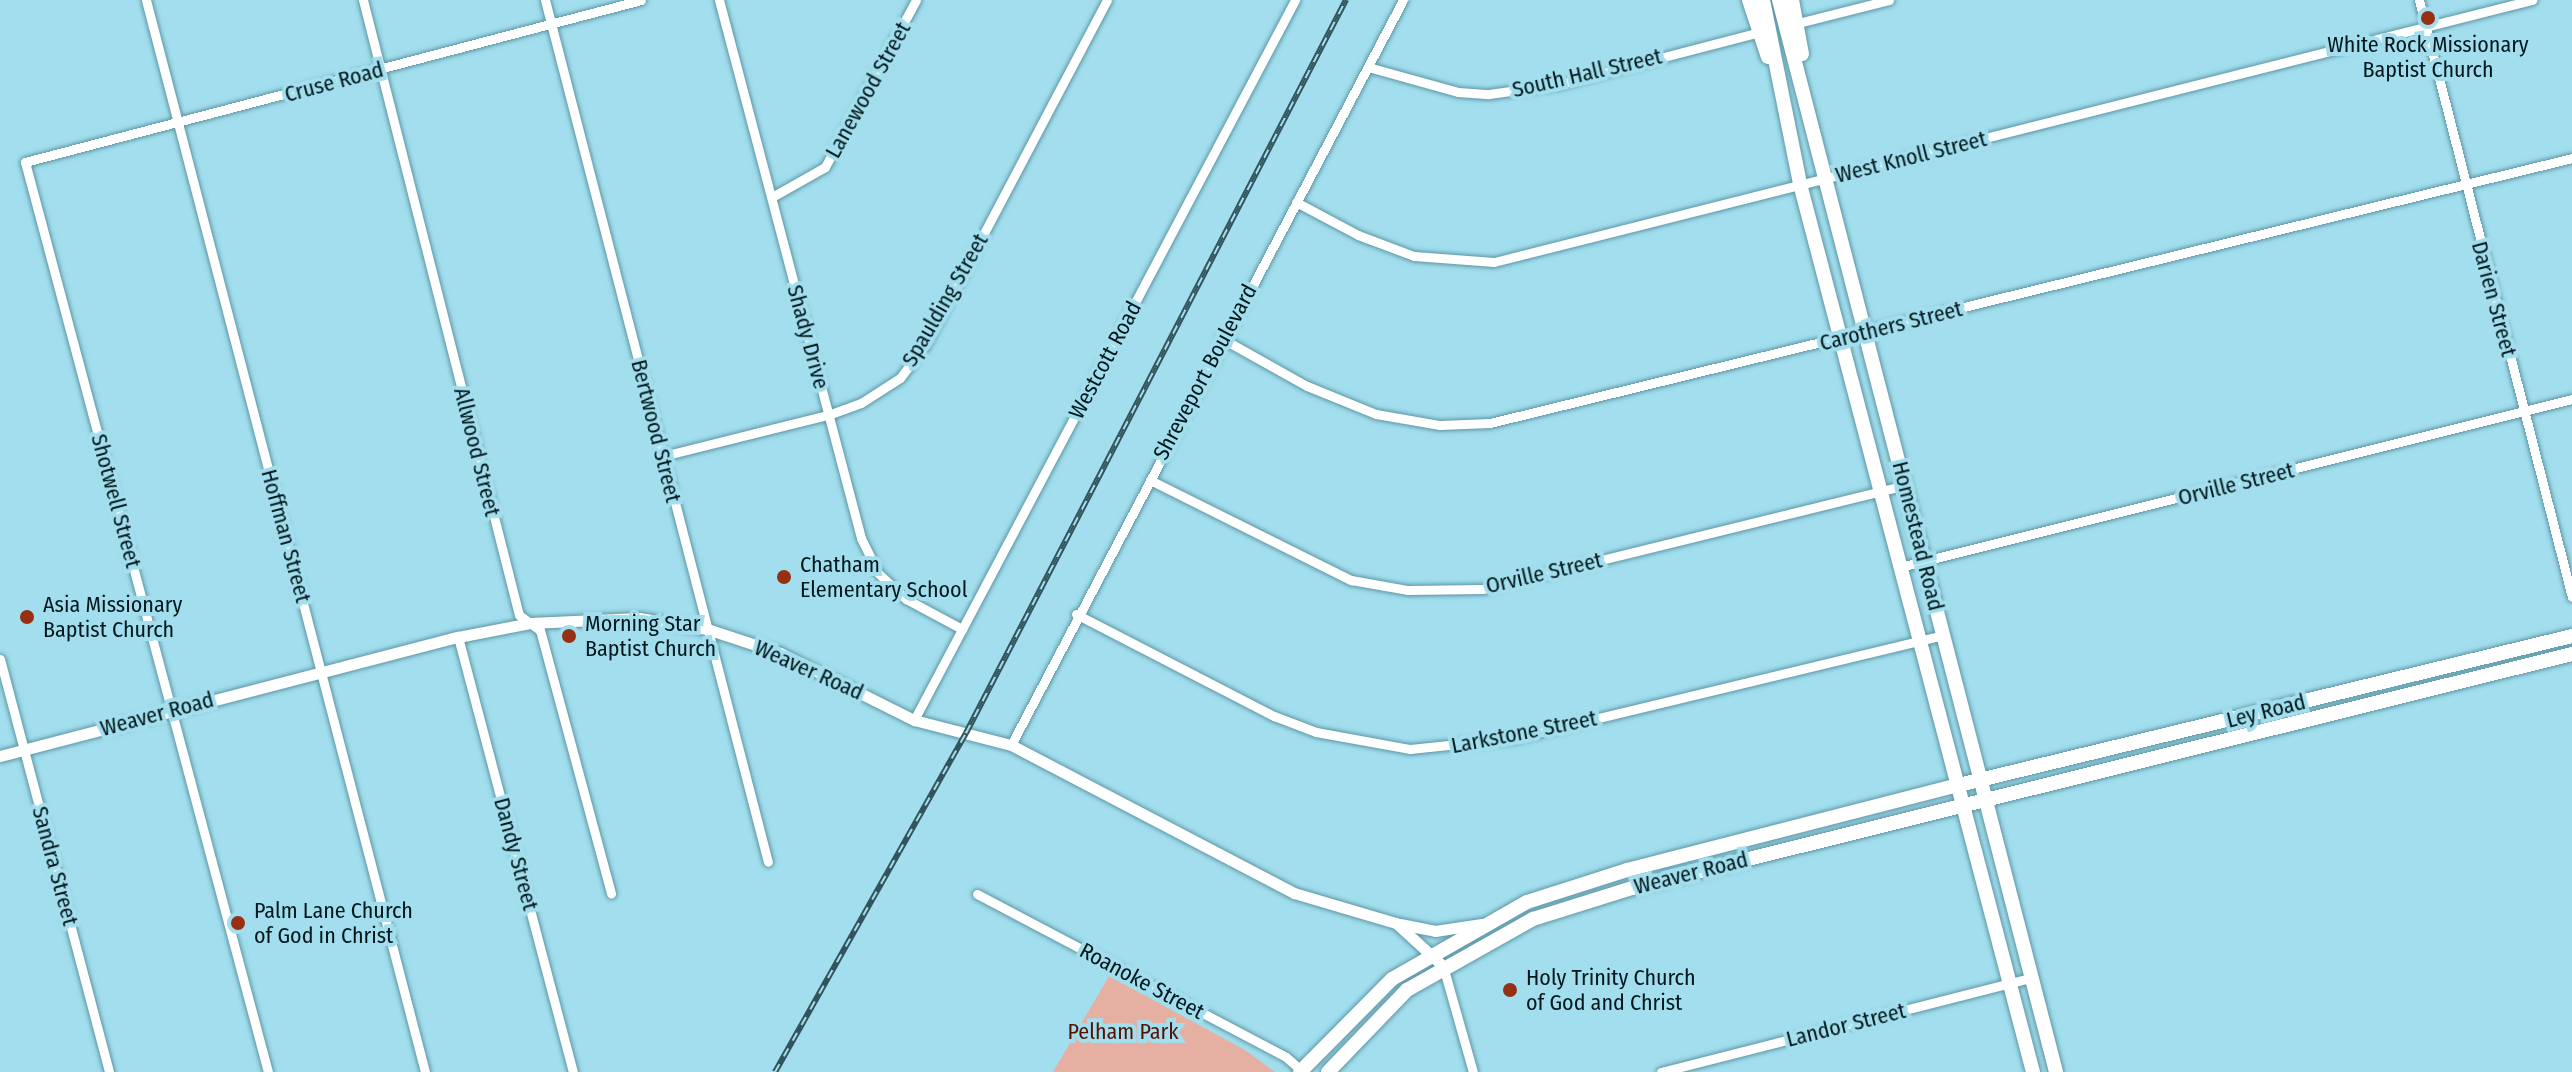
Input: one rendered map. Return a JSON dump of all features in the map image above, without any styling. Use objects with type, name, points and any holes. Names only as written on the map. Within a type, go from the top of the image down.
[{"type":"main road","points":[[1749,0],[1786,106]]},
{"type":"main road","name":"Homestead Road","points":[[1763,0],[1800,184],[2033,1072]]},
{"type":"main road","name":"Homestead Road","points":[[1779,0],[1808,102],[2056,1072]]},
{"type":"main road","points":[[1792,0],[1808,102]]},
{"type":"main road","name":"Ley Road","points":[[1959,785],[2572,636]]},
{"type":"main road","name":"Ley Road","points":[[1965,805],[2572,654]]},
{"type":"main road","points":[[2431,671],[2435,688]]},
{"type":"main road","points":[[2318,698],[2322,717]]},
{"type":"main road","points":[[2199,727],[2201,746]]},
{"type":"main road","name":"Weaver Road","points":[[1432,954],[1481,924],[1527,902],[1673,858],[1959,785]]},
{"type":"main road","name":"Weaver Road","points":[[1443,966],[1533,919],[1676,877],[1965,805]]},
{"type":"main road","points":[[1673,858],[1676,877]]},
{"type":"main road","points":[[1301,1071],[1392,979],[1432,954]]},
{"type":"main road","points":[[1328,1072],[1407,990],[1443,966]]},
{"type":"street","name":"Hoffman Street","points":[[146,0],[425,1072]]},
{"type":"street","name":"Allwood Street","points":[[363,0],[519,615],[540,630],[611,894]]},
{"type":"street","name":"Bertwood Street","points":[[545,0],[768,862]]},
{"type":"street","name":"Cruse Road","points":[[25,162],[641,0]]},
{"type":"street","name":"Shady Drive","points":[[719,0],[861,538],[878,573],[906,599],[962,629]]},
{"type":"street","name":"Lanewood Street","points":[[772,197],[825,167],[916,0]]},
{"type":"street","name":"Spaulding Street","points":[[663,456],[828,415],[861,403],[900,378],[925,345],[1107,0]]},
{"type":"street","name":"Westcott Road","points":[[914,720],[1295,0]]},
{"type":"street","name":"Shreveport Boulevard","points":[[1011,745],[1221,338],[1403,0]]},
{"type":"street","points":[[1798,23],[1889,0]]},
{"type":"street","name":"Darien Street","points":[[2419,0],[2572,597]]},
{"type":"street","name":"West Knoll Street","points":[[1296,202],[1358,235],[1414,256],[1494,262],[2532,0]]},
{"type":"street","name":"South Hall Street","points":[[1368,67],[1458,92],[1489,94],[1560,84],[1759,32]]},
{"type":"street","name":"Carothers Street","points":[[1221,338],[1307,386],[1376,414],[1440,425],[1528,418],[2572,158]]},
{"type":"street","name":"Shotwell Street","points":[[25,162],[268,1072]]},
{"type":"street","name":"Orville Street","points":[[1900,567],[2572,399]]},
{"type":"street","name":"Orville Street","points":[[1150,480],[1351,580],[1408,590],[1483,589],[1878,489],[1905,485]]},
{"type":"street","name":"Larkstone Street","points":[[1076,614],[1274,716],[1329,735],[1410,749],[1515,738],[1943,635]]},
{"type":"street","name":"Weaver Road","points":[[0,756],[458,637],[530,623],[639,618],[707,629],[780,653],[914,720],[1011,745],[1282,887],[1396,923],[1443,966]]},
{"type":"street","name":"Dandy Street","points":[[458,637],[573,1072]]},
{"type":"street","name":"Sandra Street","points":[[0,659],[109,1072]]},
{"type":"street","name":"Roanoke Street","points":[[977,894],[1286,1057],[1301,1071]]},
{"type":"street","points":[[1396,923],[1435,931],[1481,924]]},
{"type":"street","points":[[1443,966],[1473,1072]]},
{"type":"street","name":"Landor Street","points":[[1661,1072],[2031,978]]},
{"type":"green space","name":"Pelham Park","points":[[1109,976],[1245,1050],[1275,1072],[1053,1072]]},
{"type":"railway","points":[[775,1072],[966,733],[1346,0]]},
{"type":"place","name":"White Rock Missionary Baptist Church","points":[[2428,18]]},
{"type":"place","name":"Chatham Elementary School","points":[[784,577]]},
{"type":"place","name":"Asia Missionary Baptist Church","points":[[27,617]]},
{"type":"place","name":"Morning Star Baptist Church","points":[[569,636]]},
{"type":"place","name":"Palm Lane Church of God in Christ","points":[[238,923]]},
{"type":"place","name":"Holy Trinity Church of God and Christ","points":[[1510,990]]}]
